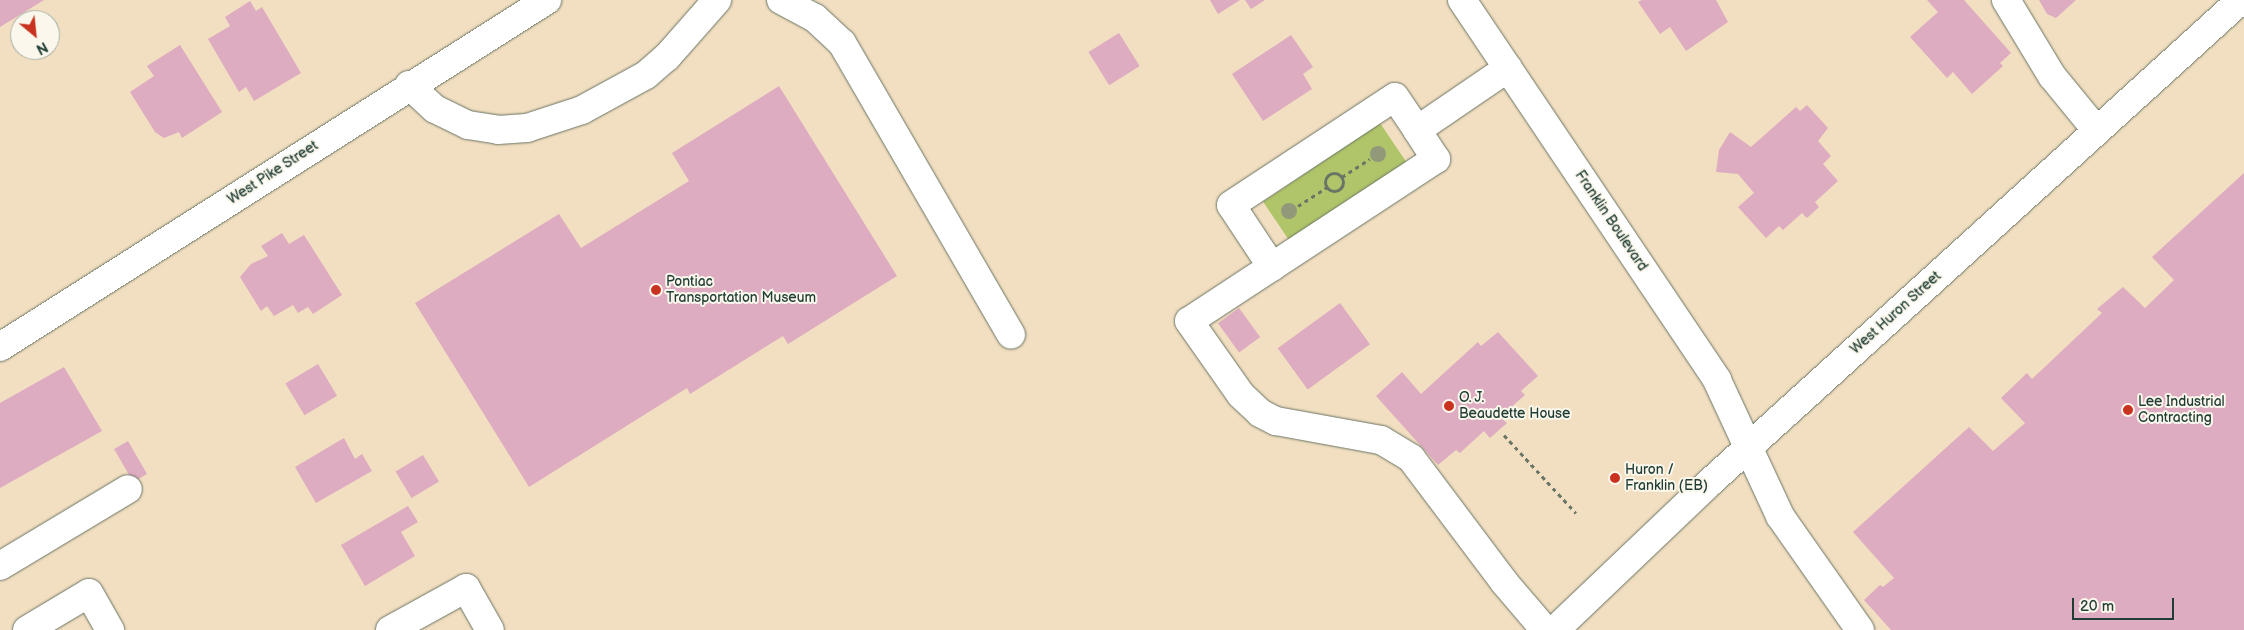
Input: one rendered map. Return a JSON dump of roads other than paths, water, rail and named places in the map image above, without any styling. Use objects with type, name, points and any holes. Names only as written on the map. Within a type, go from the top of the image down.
[{"type":"main road","name":"West Pike Street","points":[[0,347],[409,85],[547,0]]},
{"type":"main road","points":[[409,85],[435,109],[468,125],[498,130],[526,128],[582,110],[646,76],[667,57],[718,0]]},
{"type":"main road","points":[[781,0],[815,18],[842,44],[1011,335]]},
{"type":"main road","name":"Franklin Boulevard","points":[[1462,0],[1717,380],[1780,516],[1860,630]]},
{"type":"main road","points":[[2006,0],[2052,76],[2097,131]]},
{"type":"main road","name":"West Huron Street","points":[[1555,630],[1748,447],[2241,0]]},
{"type":"main road","points":[[1417,130],[1508,68]]},
{"type":"main road","points":[[1272,268],[1231,205],[1395,97],[1436,159],[1272,268],[1189,321],[1241,395],[1260,413],[1276,421],[1381,440],[1411,458],[1504,582],[1545,630]]},
{"type":"main road","points":[[0,566],[128,489]]},
{"type":"main road","points":[[390,630],[466,588],[490,630]]},
{"type":"main road","points":[[27,630],[89,593],[110,630]]},
{"type":"place","name":"Pontiac Transportation Museum","points":[[656,290]]},
{"type":"place","name":"O. J. Beaudette House","points":[[1449,406]]},
{"type":"place","name":"Lee Industrial Contracting","points":[[2128,410]]},
{"type":"place","name":"Huron / Franklin (EB)","points":[[1615,478]]}]
